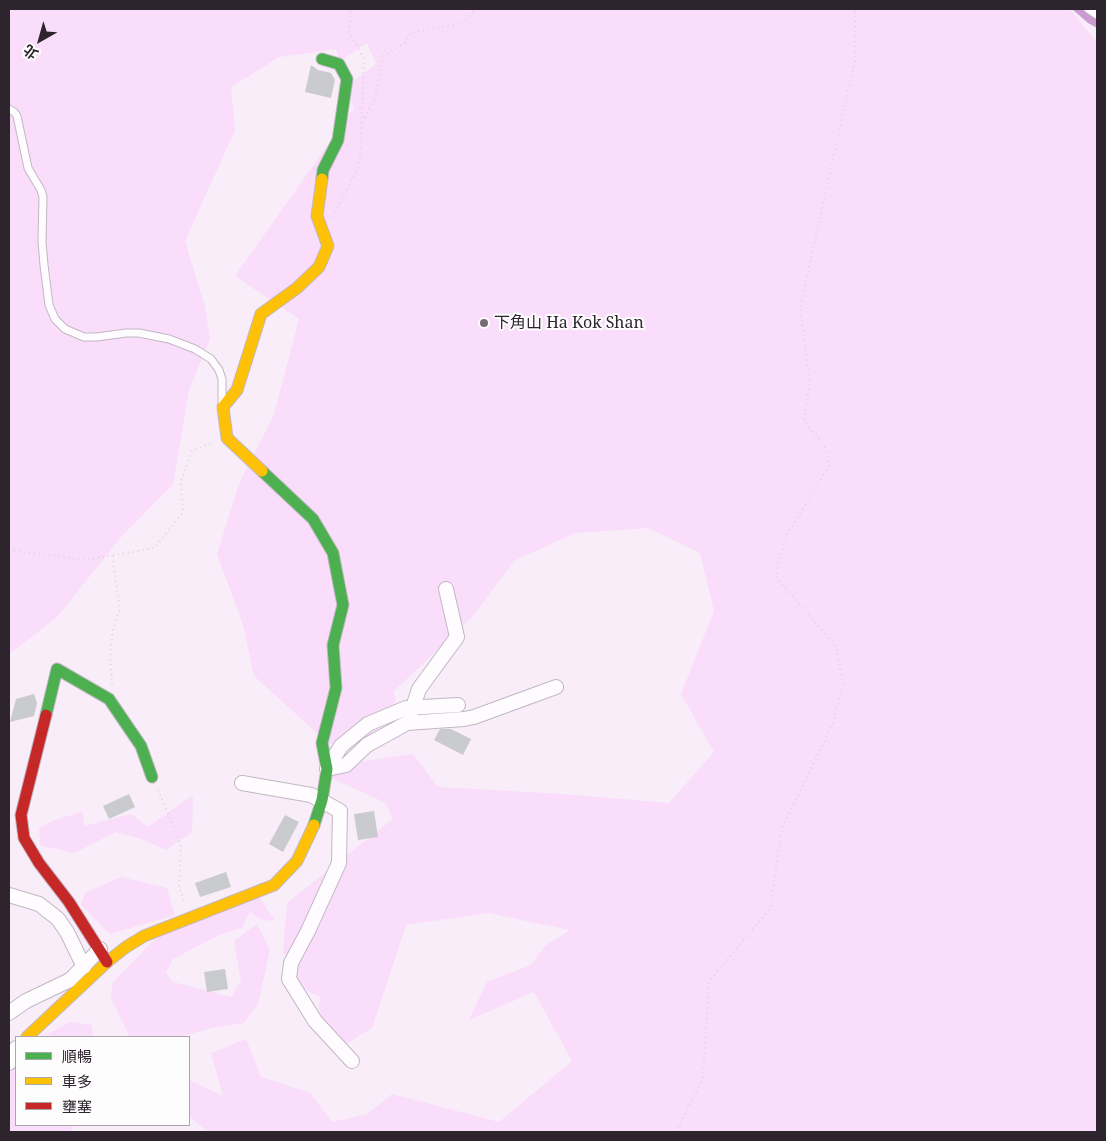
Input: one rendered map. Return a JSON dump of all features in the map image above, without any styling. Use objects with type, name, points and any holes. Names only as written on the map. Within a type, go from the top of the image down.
[{"type":"street","points":[[28,1036],[107,962],[126,947],[144,936],[274,884],[297,861],[312,832],[322,800],[327,769],[322,743],[336,688],[332,645],[343,605],[334,553],[313,519],[227,438],[223,407],[236,390],[261,314],[297,288],[319,267],[328,246],[317,216],[323,170],[338,140],[347,79],[339,64],[322,59]]},
{"type":"street","points":[[407,723],[419,689],[457,637],[446,589]]},
{"type":"street","points":[[107,962],[69,902],[34,857],[24,838],[21,824],[21,815],[57,668],[109,699],[141,746],[152,777]]},
{"type":"street","points":[[327,769],[346,765],[367,745],[407,723],[474,717],[556,687]]},
{"type":"street","points":[[327,769],[341,746],[368,724],[406,708],[458,705]]},
{"type":"street","points":[[242,784],[312,796],[340,811],[339,863],[291,964],[289,979],[315,1021],[352,1061]]},
{"type":"street","points":[[9,895],[39,904],[58,918],[84,967]]},
{"type":"street","points":[[9,1013],[26,1000],[70,980],[100,950]]},
{"type":"lane","points":[[1088,9],[1097,15]]},
{"type":"lane","points":[[9,109],[17,116],[28,168],[42,194],[44,204],[42,242],[48,301],[50,310],[58,323],[69,332],[84,337],[140,333],[195,349],[212,359],[219,370],[222,379],[223,407]]},
{"type":"path","points":[[362,123],[375,99],[383,56],[405,42],[410,33],[461,24],[476,9]]},
{"type":"path","points":[[676,1132],[703,1078],[709,981],[770,909],[782,828],[833,723],[843,684],[836,646],[776,576],[787,534],[829,466],[826,448],[804,421],[810,382],[800,307],[855,60],[855,9]]},
{"type":"path","points":[[9,550],[87,560],[154,548],[183,512],[181,482],[192,450],[227,438]]},
{"type":"path","points":[[109,699],[113,681],[110,656],[113,630],[120,609],[112,556]]},
{"type":"path","points":[[152,777],[181,844],[179,887],[189,918]]},
{"type":"shaded area","points":[[9,9],[1070,9],[1097,41],[1097,1132],[208,1132],[190,1117],[190,1080],[223,1096],[211,1053],[246,1039],[261,1077],[310,1093],[332,1122],[367,1114],[392,1094],[499,1122],[572,1061],[534,992],[469,1020],[487,982],[531,965],[545,946],[570,930],[488,913],[406,925],[372,1028],[336,1050],[317,1025],[320,997],[302,988],[283,952],[287,903],[393,819],[386,803],[331,778],[359,762],[413,754],[438,787],[563,794],[669,803],[714,752],[681,694],[714,611],[700,553],[648,528],[575,533],[514,561],[473,616],[394,691],[400,738],[329,744],[254,676],[243,625],[217,554],[239,484],[274,415],[299,319],[235,276],[354,108],[347,86],[376,64],[367,43],[340,61],[336,49],[279,57],[231,87],[235,130],[185,241],[205,307],[210,339],[189,390],[173,484],[122,536],[57,617],[9,654]]},
{"type":"shaded area","points":[[1072,9],[1084,9],[1097,18],[1097,28],[1088,23]]},
{"type":"shaded area","points":[[193,795],[192,832],[166,850],[141,839],[116,832],[74,853],[40,845],[39,828],[54,820],[83,812],[84,826],[131,814],[148,827]]},
{"type":"shaded area","points":[[121,877],[167,888],[175,915],[110,934],[81,905],[85,893]]},
{"type":"shaded area","points":[[258,895],[275,921],[263,920],[250,912],[242,928],[219,935],[173,959],[166,973],[173,982],[231,997],[241,981],[234,941],[257,924],[270,950],[258,1004],[244,1023],[211,1028],[183,1036],[130,1036],[111,998],[113,982],[160,934]]},
{"type":"shaded area","points":[[70,1022],[92,1025],[93,1036],[44,1036]]},
{"type":"shaded area","points":[[15,1067],[15,1126],[73,1126],[70,1132],[9,1132],[9,1075]]},
{"type":"building","points":[[311,65],[318,70],[331,73],[335,80],[331,98],[305,92]]},
{"type":"building","points":[[34,694],[37,703],[34,716],[10,722],[16,699]]},
{"type":"building","points":[[440,729],[451,729],[471,739],[463,755],[434,740]]},
{"type":"building","points":[[129,794],[135,807],[109,819],[103,806]]},
{"type":"building","points":[[374,811],[378,837],[358,840],[354,814]]},
{"type":"building","points":[[285,815],[299,822],[283,852],[269,844]]},
{"type":"building","points":[[226,872],[231,887],[200,897],[195,883]]},
{"type":"building","points":[[225,969],[228,989],[207,992],[204,972]]},
{"type":"traffic: fast","points":[[322,59],[339,64],[347,79],[338,140],[323,170],[322,179]]},
{"type":"traffic: fast","points":[[262,471],[313,519],[333,553],[343,605],[333,645],[336,688],[322,743],[327,769],[322,800],[314,825]]},
{"type":"traffic: fast","points":[[46,715],[57,669],[109,699],[141,746],[152,777]]},
{"type":"traffic: slow","points":[[262,471],[227,438],[223,407],[237,390],[261,314],[297,288],[319,267],[328,246],[317,216],[322,179]]},
{"type":"traffic: slow","points":[[28,1036],[107,962],[126,947],[144,936],[274,885],[297,861],[314,825]]},
{"type":"traffic: jam","points":[[46,715],[21,815],[24,838],[39,863],[69,902],[107,962]]},
{"type":"place","name":"下角山 Ha Kok Shan","points":[[484,323]]}]
